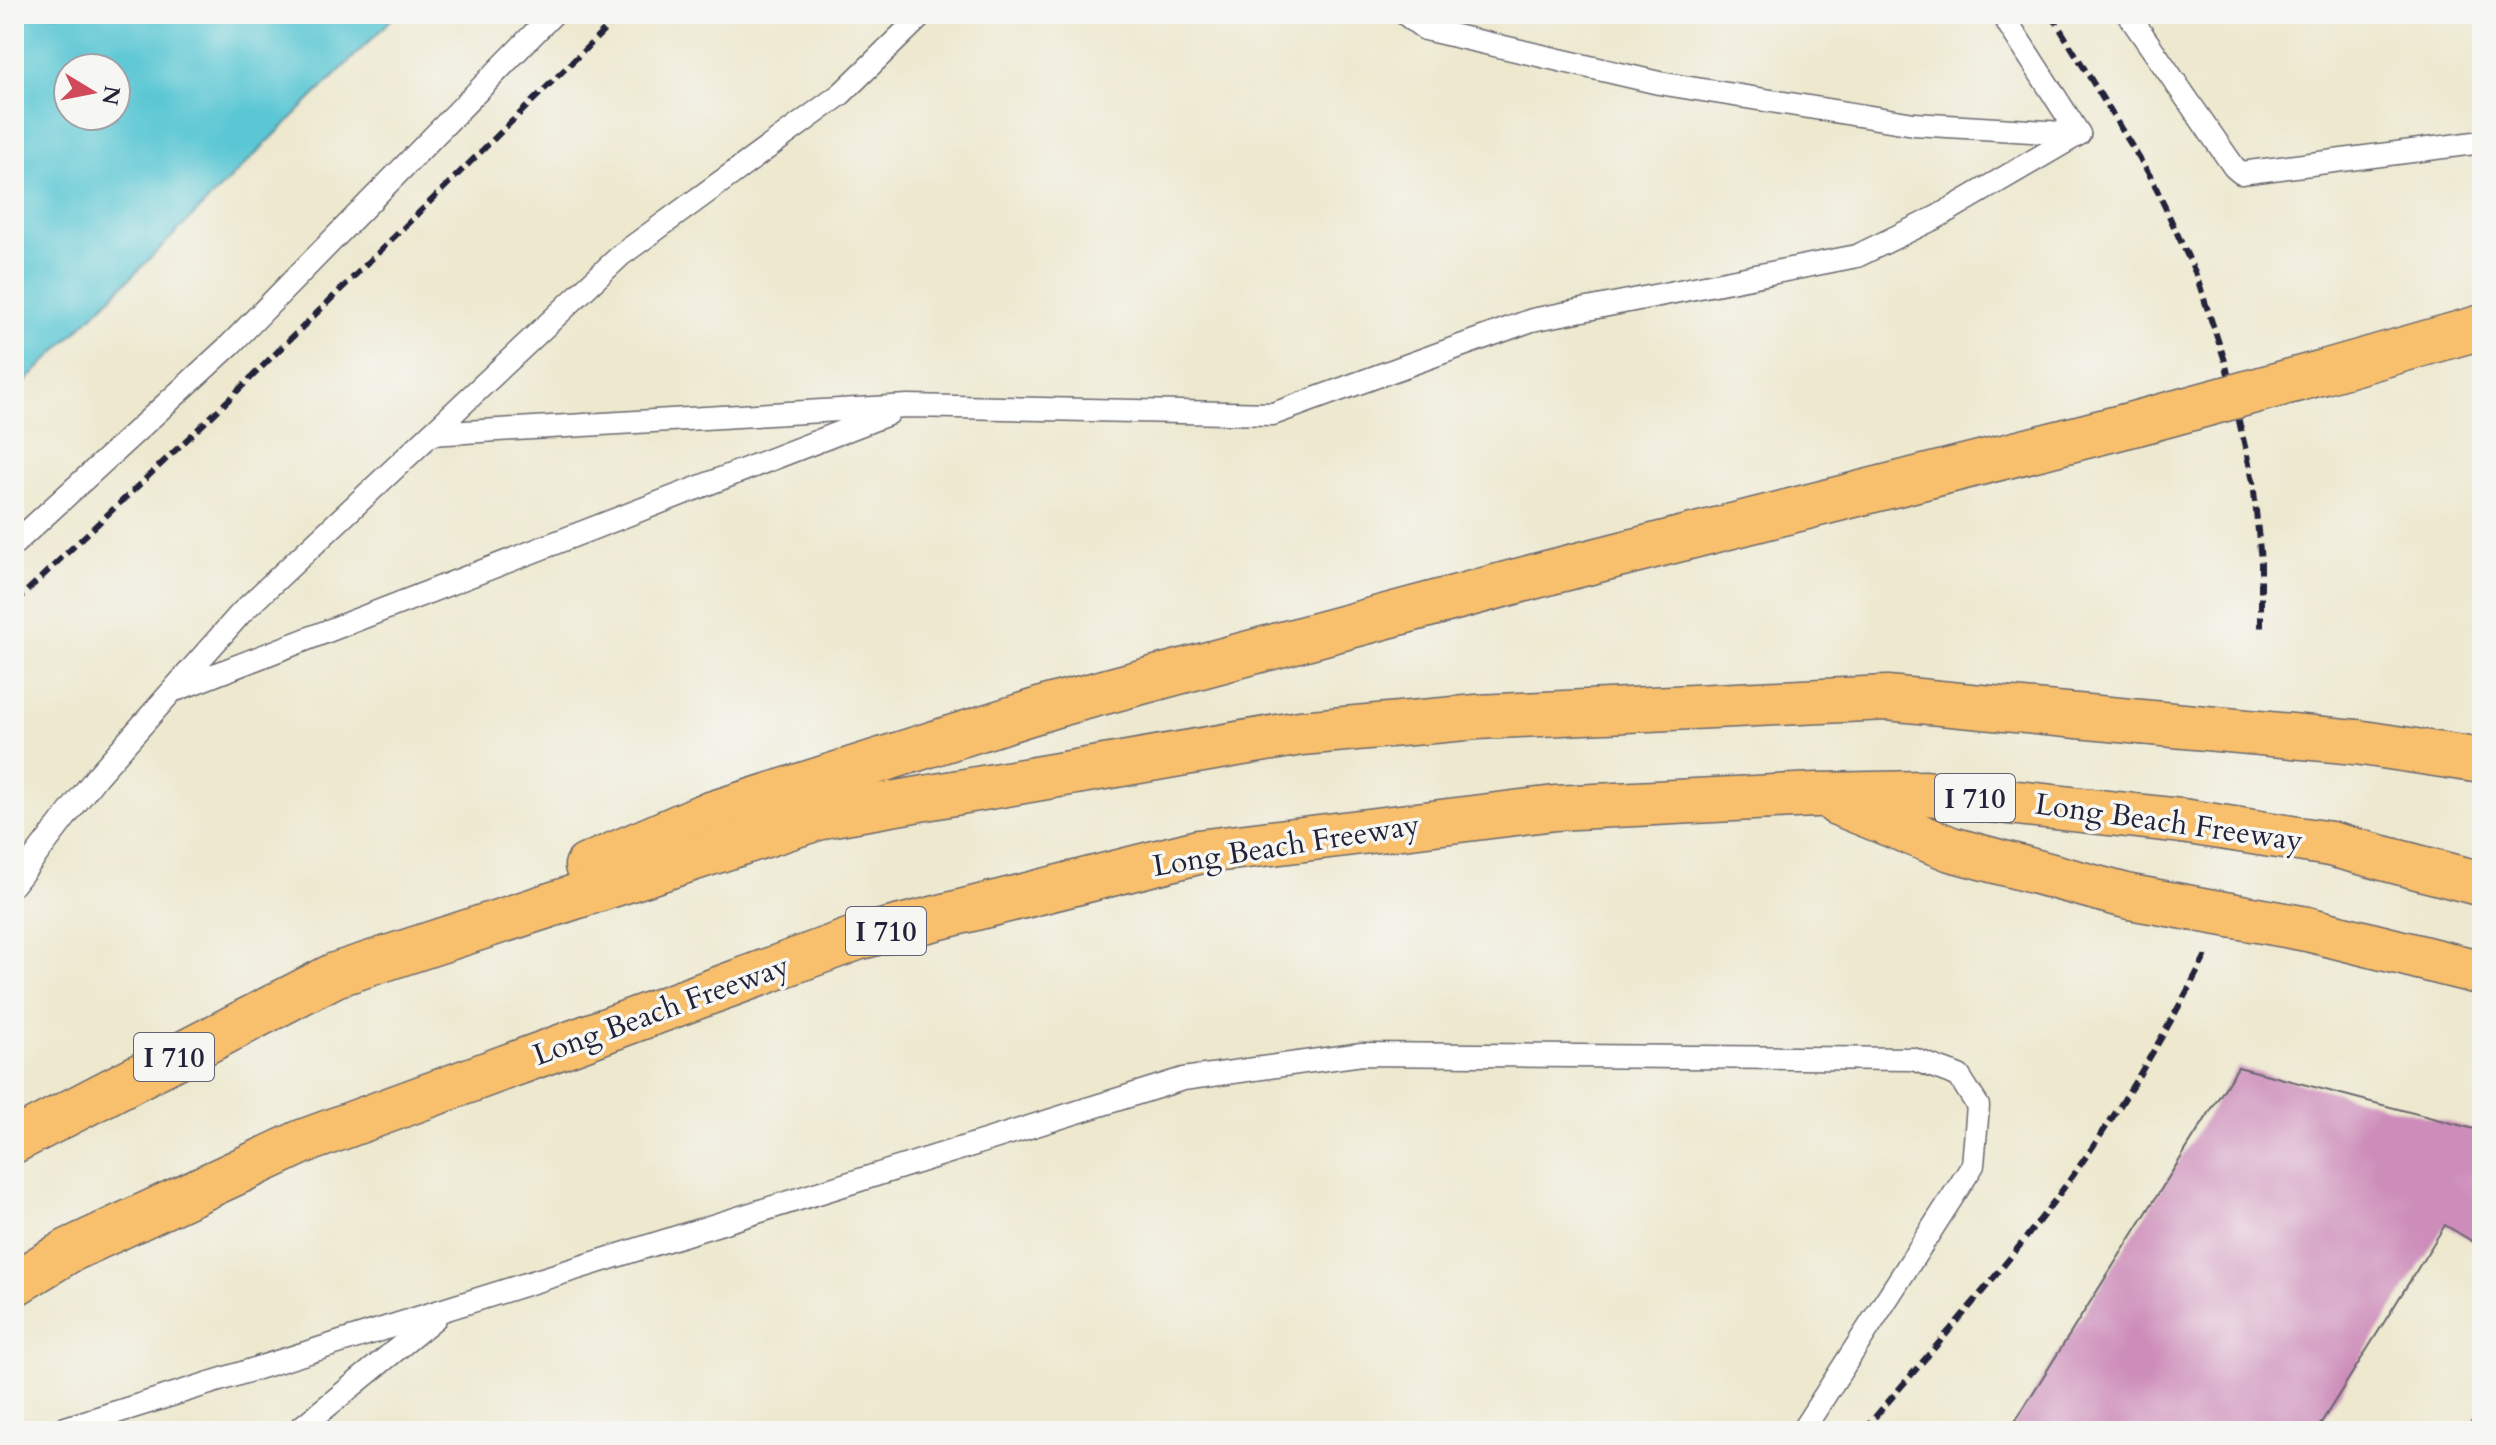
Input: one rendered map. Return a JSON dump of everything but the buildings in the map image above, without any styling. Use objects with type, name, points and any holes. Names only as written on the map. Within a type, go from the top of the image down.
[{"type":"highway","points":[[335,975],[701,817],[1052,706],[1566,568],[2137,423],[2482,327]]},
{"type":"highway","name":"I 710","points":[[14,1141],[335,975],[827,815],[1301,733],[1477,717],[1887,698],[2356,742],[2480,760]]},
{"type":"highway","name":"Long Beach Freeway","points":[[14,1284],[68,1251],[302,1142],[857,938],[1198,852],[1555,808],[1816,795],[1926,793],[2133,816],[2330,844],[2482,884]]},
{"type":"highway","points":[[1816,795],[1951,849],[2130,897],[2307,929],[2482,973]]},
{"type":"lane","points":[[14,544],[230,345],[553,14]]},
{"type":"lane","points":[[14,884],[97,776],[241,613],[621,255],[841,94],[923,14]]},
{"type":"lane","points":[[1405,14],[1425,29],[1659,83],[1914,124],[2079,134]]},
{"type":"lane","points":[[2002,14],[2079,134]]},
{"type":"lane","points":[[2128,14],[2217,144],[2241,173],[2482,142]]},
{"type":"lane","points":[[431,434],[908,406],[1273,414],[1532,320],[1857,256],[1937,217],[2079,134]]},
{"type":"lane","points":[[173,691],[908,406]]},
{"type":"lane","points":[[56,1431],[1183,1079],[1362,1054],[1913,1059],[1959,1076],[1978,1106],[1973,1165],[1802,1431]]},
{"type":"lane","points":[[297,1431],[442,1312]]},
{"type":"water","points":[[14,14],[397,14],[14,393]]},
{"type":"railway","points":[[14,603],[216,412],[621,14]]},
{"type":"railway","points":[[2051,14],[2152,179],[2195,272],[2225,361],[2253,481],[2261,561],[2261,629]]},
{"type":"railway","points":[[1863,1431],[1976,1299],[2058,1196],[2165,1032],[2208,951]]}]
